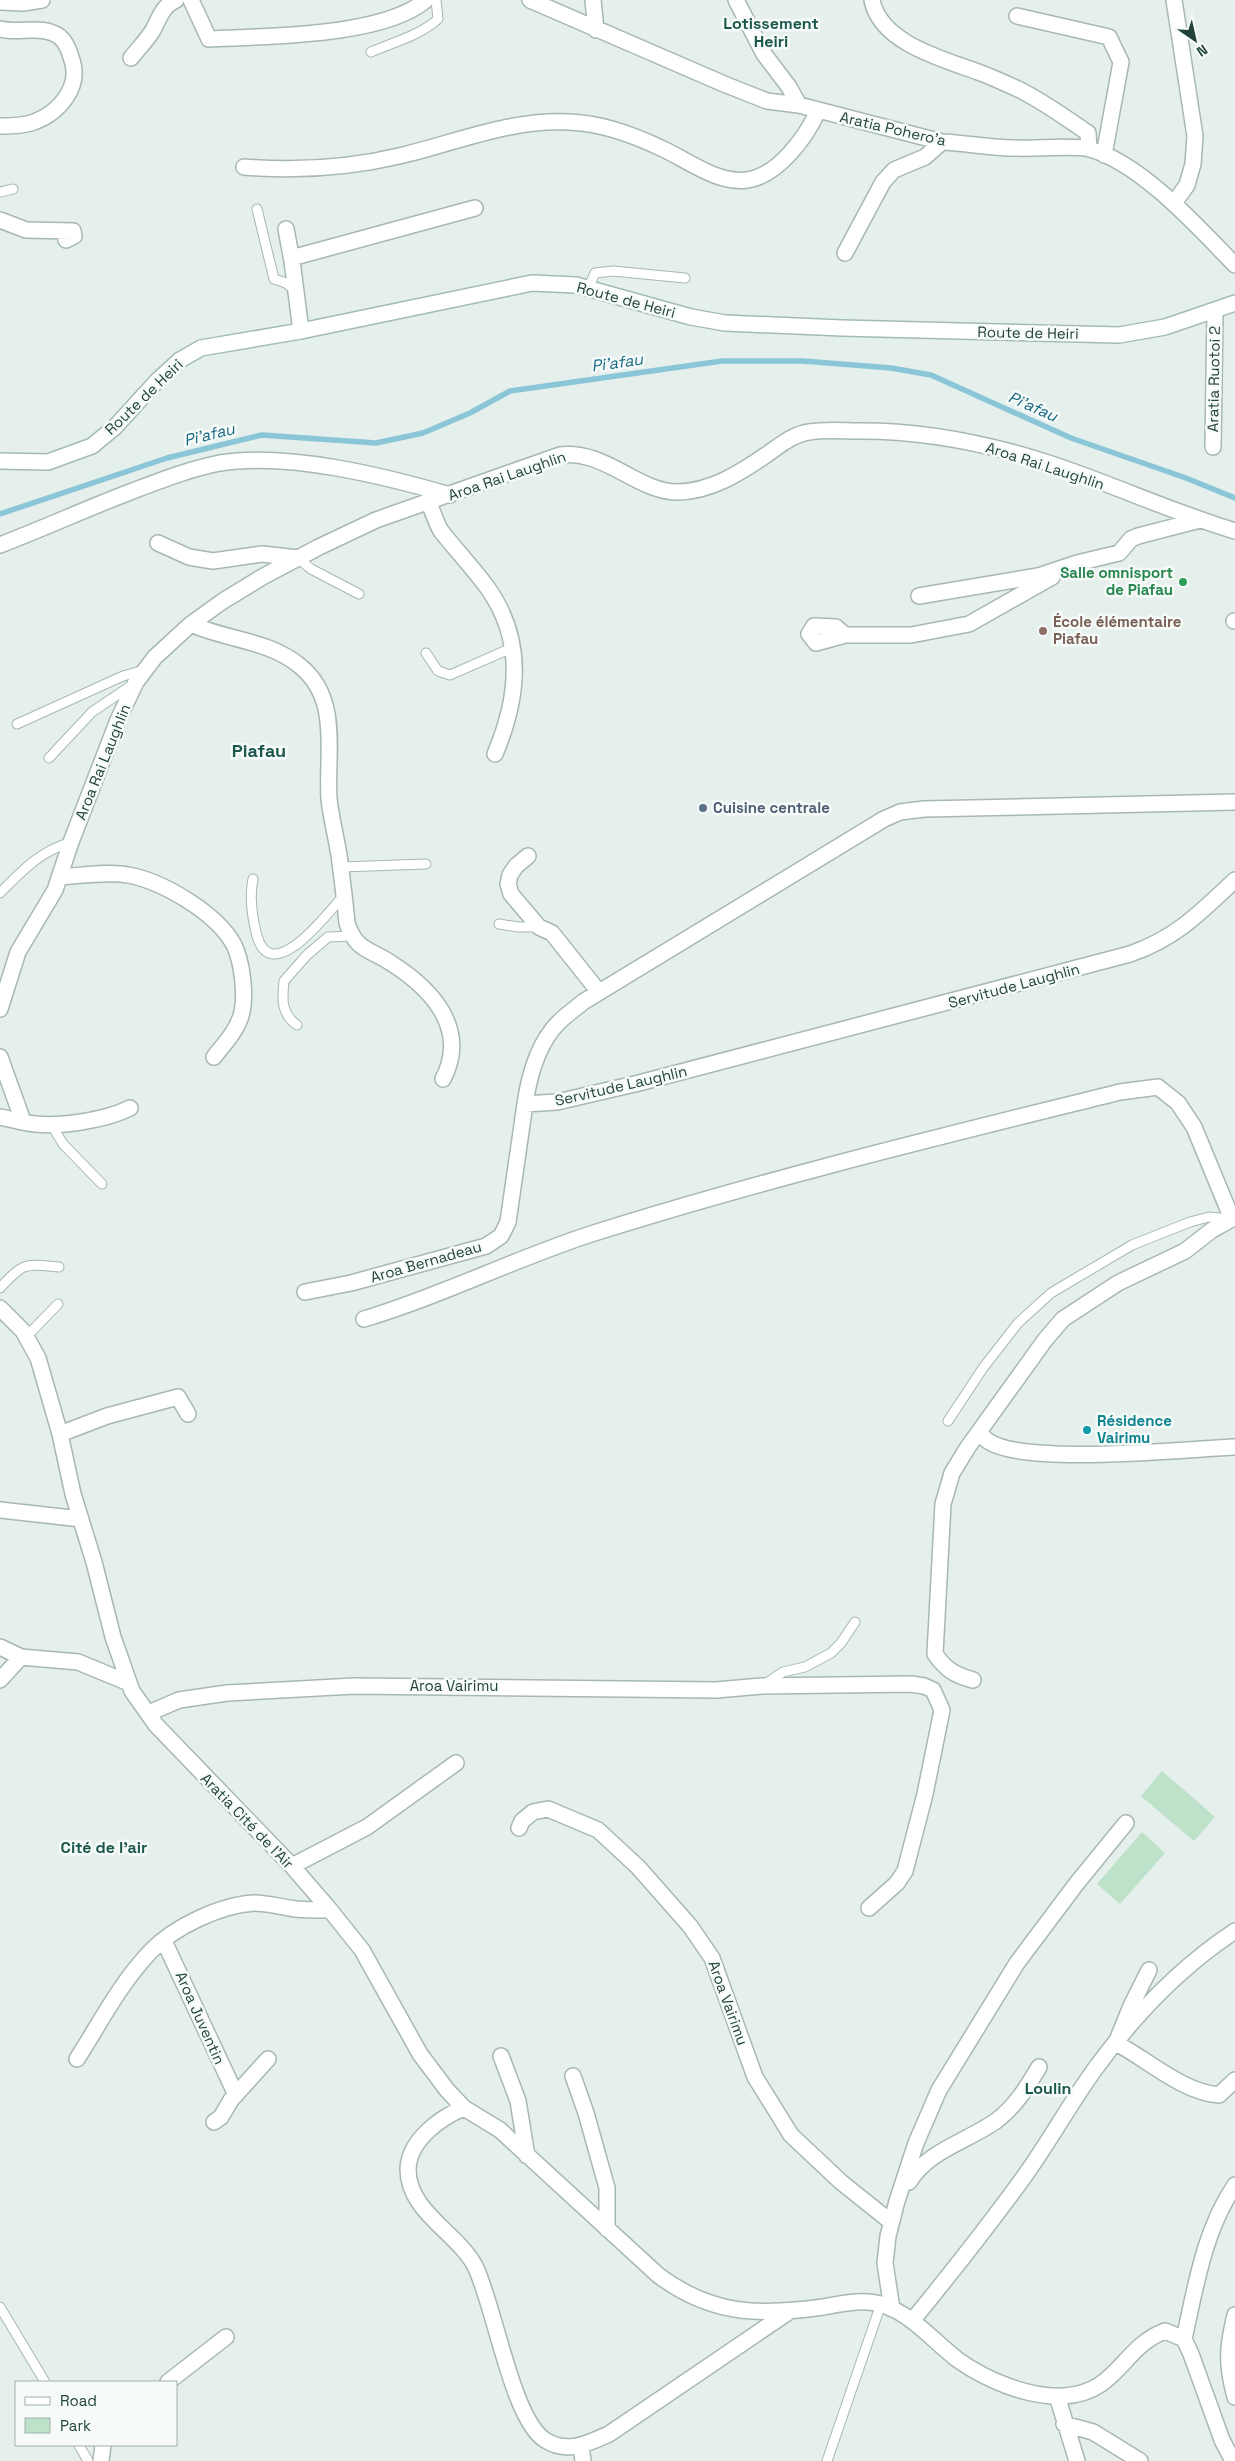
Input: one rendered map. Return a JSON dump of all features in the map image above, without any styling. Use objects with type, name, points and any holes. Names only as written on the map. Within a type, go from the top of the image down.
[{"type":"street","points":[[0,2],[23,3],[42,0]]},
{"type":"street","points":[[130,58],[152,31],[163,10],[170,2],[176,0]]},
{"type":"street","points":[[191,0],[209,39],[319,32],[358,27],[393,17],[426,0]]},
{"type":"street","name":"Aratia Pohero'a","points":[[530,0],[596,30],[767,100],[800,105],[942,142],[1012,148],[1089,149],[1120,163],[1174,203],[1235,265]]},
{"type":"street","points":[[593,0],[596,30]]},
{"type":"street","points":[[736,0],[764,54],[789,86],[800,105]]},
{"type":"street","points":[[872,0],[882,21],[902,40],[933,56],[980,72],[1021,91],[1088,132],[1089,149]]},
{"type":"street","points":[[1174,0],[1195,136],[1193,164],[1187,185],[1174,203]]},
{"type":"street","points":[[1018,16],[1108,37],[1122,62],[1104,155]]},
{"type":"street","points":[[0,29],[49,31],[60,38],[70,53],[75,70],[70,93],[50,113],[33,123],[0,126]]},
{"type":"street","points":[[244,167],[270,169],[350,165],[399,156],[509,126],[569,122],[599,126],[630,135],[706,171],[728,179],[748,180],[766,173],[785,158],[808,132],[818,111]]},
{"type":"street","points":[[845,253],[883,182],[894,170],[925,157],[942,142]]},
{"type":"street","points":[[292,261],[296,257],[475,208]]},
{"type":"street","points":[[0,220],[26,230],[73,231],[74,236],[66,240]]},
{"type":"street","points":[[286,229],[301,331]]},
{"type":"street","name":"Route de Heiri","points":[[0,460],[48,462],[92,446],[115,427],[174,366],[201,348],[301,331],[532,283],[576,285],[691,317],[725,323],[842,328],[1118,335],[1165,326],[1215,312],[1235,303]]},
{"type":"street","name":"Aratia Ruotoi 2","points":[[1213,447],[1215,312]]},
{"type":"street","name":"Aroa Rai Laughlin","points":[[0,1009],[18,952],[57,883],[118,720],[140,676],[191,624],[264,576],[376,520],[429,503],[540,462],[574,453],[594,459],[654,487],[675,492],[696,490],[717,484],[750,466],[786,440],[808,432],[898,431],[939,436],[1012,452],[1235,531]]},
{"type":"street","points":[[0,545],[165,478],[219,464],[259,459],[305,464],[395,480],[450,495]]},
{"type":"street","points":[[429,503],[440,529],[488,589],[506,621],[514,647],[512,707],[495,754]]},
{"type":"street","points":[[919,596],[1038,576],[1077,563],[1119,553],[1131,539],[1138,536],[1200,520]]},
{"type":"street","points":[[158,543],[188,557],[213,560],[262,554],[298,558]]},
{"type":"street","points":[[845,635],[911,635],[969,624],[1077,563]]},
{"type":"street","points":[[191,624],[211,633],[246,641],[279,653],[300,666],[314,681],[324,698],[329,720],[329,798],[351,936],[358,945],[374,955],[389,961],[409,975],[426,990],[442,1010],[450,1031],[452,1052],[450,1066],[443,1079]]},
{"type":"street","points":[[524,1104],[529,1079],[541,1047],[558,1023],[599,992],[884,819],[900,812],[924,809],[1235,802]]},
{"type":"street","points":[[528,856],[516,866],[510,875],[508,884],[517,904],[539,927],[552,933],[599,992]]},
{"type":"street","points":[[57,883],[126,874],[156,883],[194,906],[220,926],[234,945],[244,992],[242,1012],[236,1028],[214,1057]]},
{"type":"street","name":"Servitude Laughlin","points":[[524,1104],[557,1102],[639,1083],[1130,954],[1155,945],[1175,933],[1192,921],[1235,880]]},
{"type":"street","points":[[0,1057],[23,1121]]},
{"type":"street","points":[[364,1319],[589,1235],[716,1197],[856,1158],[1101,1097],[1158,1087],[1178,1104],[1194,1127],[1233,1219],[1212,1230],[1185,1251],[1118,1283],[1063,1319],[1028,1361],[980,1433],[968,1446],[952,1473],[943,1504],[935,1654],[944,1668],[956,1675],[974,1680]]},
{"type":"street","name":"Aroa Bernadeau","points":[[305,1292],[351,1283],[486,1246],[501,1236],[508,1222],[524,1104]]},
{"type":"street","points":[[0,1117],[51,1124],[80,1122],[121,1113],[130,1108]]},
{"type":"street","name":"Aratia Cité de l'Air","points":[[0,1308],[26,1337],[38,1358],[60,1434],[73,1494],[94,1562],[113,1637],[129,1683],[168,1740],[292,1866],[362,1950],[432,2072],[464,2108],[500,2130],[658,2275],[687,2294],[724,2308],[748,2312],[789,2312],[840,2304],[886,2306],[912,2320],[959,2361],[984,2375],[1030,2392],[1057,2396],[1079,2395],[1093,2390],[1110,2379],[1143,2343],[1156,2334],[1166,2331],[1184,2339]]},
{"type":"street","points":[[60,1434],[107,1416],[178,1397],[188,1414]]},
{"type":"street","points":[[980,1433],[988,1442],[999,1446],[1059,1455],[1235,1447]]},
{"type":"street","points":[[0,1510],[81,1519]]},
{"type":"street","points":[[0,1647],[21,1657],[78,1662],[129,1683]]},
{"type":"street","points":[[0,1680],[21,1657]]},
{"type":"street","name":"Aroa Vairimu","points":[[149,1713],[178,1700],[217,1694],[354,1686],[493,1686],[624,1690],[716,1690],[762,1686],[911,1684],[924,1686],[933,1690],[938,1697],[942,1710],[939,1730],[904,1871],[897,1883],[868,1908]]},
{"type":"street","points":[[292,1866],[367,1827],[456,1763]]},
{"type":"street","name":"Aroa Vairimu","points":[[519,1828],[522,1821],[533,1812],[548,1809],[598,1830],[638,1867],[690,1926],[712,1958],[755,2077],[791,2135],[841,2182],[891,2222]]},
{"type":"street","points":[[886,2306],[885,2264],[896,2201],[916,2143],[939,2090],[1017,1964],[1077,1883],[1126,1823]]},
{"type":"street","points":[[78,2059],[123,1986],[150,1952],[164,1941],[209,1914],[238,1905],[255,1903],[295,1909],[330,1910]]},
{"type":"street","points":[[912,2320],[969,2252],[1032,2164],[1095,2069],[1135,2018],[1200,1955],[1235,1931]]},
{"type":"street","name":"Aroa Juventin","points":[[164,1941],[236,2095]]},
{"type":"street","points":[[1116,2043],[1130,2006],[1149,1970]]},
{"type":"street","points":[[1116,2043],[1193,2088],[1208,2094],[1219,2095],[1235,2080]]},
{"type":"street","points":[[501,2056],[518,2101],[527,2156]]},
{"type":"street","points":[[214,2122],[221,2117],[236,2095],[268,2059]]},
{"type":"street","points":[[896,2201],[917,2170],[930,2158],[996,2121],[1019,2100],[1039,2066]]},
{"type":"street","points":[[572,2076],[586,2113],[607,2188],[607,2229]]},
{"type":"street","points":[[464,2108],[451,2113],[436,2124],[418,2145],[408,2167],[413,2194],[466,2252],[475,2266],[493,2312],[516,2393],[526,2418],[544,2440],[582,2453],[789,2312]]},
{"type":"street","points":[[1233,2461],[1222,2440],[1192,2354],[1184,2339],[1204,2249],[1212,2225],[1235,2184]]},
{"type":"street","points":[[1235,2315],[1228,2347],[1229,2375],[1235,2397]]},
{"type":"street","points":[[169,2381],[226,2337]]},
{"type":"street","points":[[1057,2396],[1064,2424],[1077,2461]]},
{"type":"street","points":[[1064,2424],[1093,2432],[1140,2461]]},
{"type":"street","points":[[101,2461],[103,2446]]},
{"type":"lane","points":[[371,52],[415,35],[430,27],[438,19],[436,0]]},
{"type":"lane","points":[[0,192],[13,189]]},
{"type":"lane","points":[[257,210],[274,279],[286,283],[296,291]]},
{"type":"lane","points":[[588,289],[595,273],[613,271],[685,278]]},
{"type":"lane","points":[[298,558],[311,569],[359,594]]},
{"type":"lane","points":[[426,653],[438,671],[450,675],[514,647]]},
{"type":"lane","name":"Aroa Rai Laughlin","points":[[17,724],[123,676],[140,676]]},
{"type":"lane","name":"Aroa Rai Laughlin","points":[[49,758],[92,712],[140,676]]},
{"type":"lane","points":[[0,893],[38,857],[53,848],[71,842]]},
{"type":"lane","points":[[341,867],[426,864]]},
{"type":"lane","points":[[253,879],[250,893],[254,926],[259,942],[266,951],[276,954],[288,950],[306,938],[344,895]]},
{"type":"lane","points":[[499,924],[518,927],[539,927]]},
{"type":"lane","points":[[297,1025],[289,1020],[284,1010],[284,981],[307,955],[328,937],[351,936]]},
{"type":"lane","points":[[51,1124],[63,1144],[102,1184]]},
{"type":"lane","points":[[948,1421],[983,1368],[1018,1323],[1051,1293],[1132,1245],[1190,1222],[1208,1217],[1233,1219]]},
{"type":"lane","points":[[0,1288],[17,1268],[29,1265],[59,1267]]},
{"type":"lane","points":[[26,1337],[58,1304]]},
{"type":"lane","name":"Aroa Vairimu","points":[[762,1686],[783,1672],[805,1667],[831,1653],[841,1643],[855,1622]]},
{"type":"lane","points":[[827,2461],[886,2306]]},
{"type":"lane","points":[[0,2307],[44,2381]]},
{"type":"lane","points":[[80,2446],[88,2461]]},
{"type":"green space","points":[[1162,1771],[1215,1817],[1194,1841],[1141,1796]]},
{"type":"green space","points":[[1142,1832],[1165,1853],[1120,1904],[1097,1884]]},
{"type":"waterway","name":"Pi'afau","points":[[0,514],[167,458],[262,435],[376,443],[423,433],[470,413],[510,391],[722,361],[803,361],[891,368],[931,375],[1071,438],[1186,478],[1235,498]]},
{"type":"place","name":"Salle omnisport de Piafau","points":[[1183,582]]},
{"type":"place","name":"École élémentaire Piafau","points":[[1043,631]]},
{"type":"place","name":"Cuisine centrale","points":[[703,808]]},
{"type":"place","name":"Résidence Vairimu","points":[[1087,1430]]},
{"type":"district","name":"Lotissement Heiri","points":[[771,32]]},
{"type":"district","name":"Piafau","points":[[259,751]]},
{"type":"district","name":"Cité de l'air","points":[[104,1847]]},
{"type":"district","name":"Loulin","points":[[1048,2088]]}]
